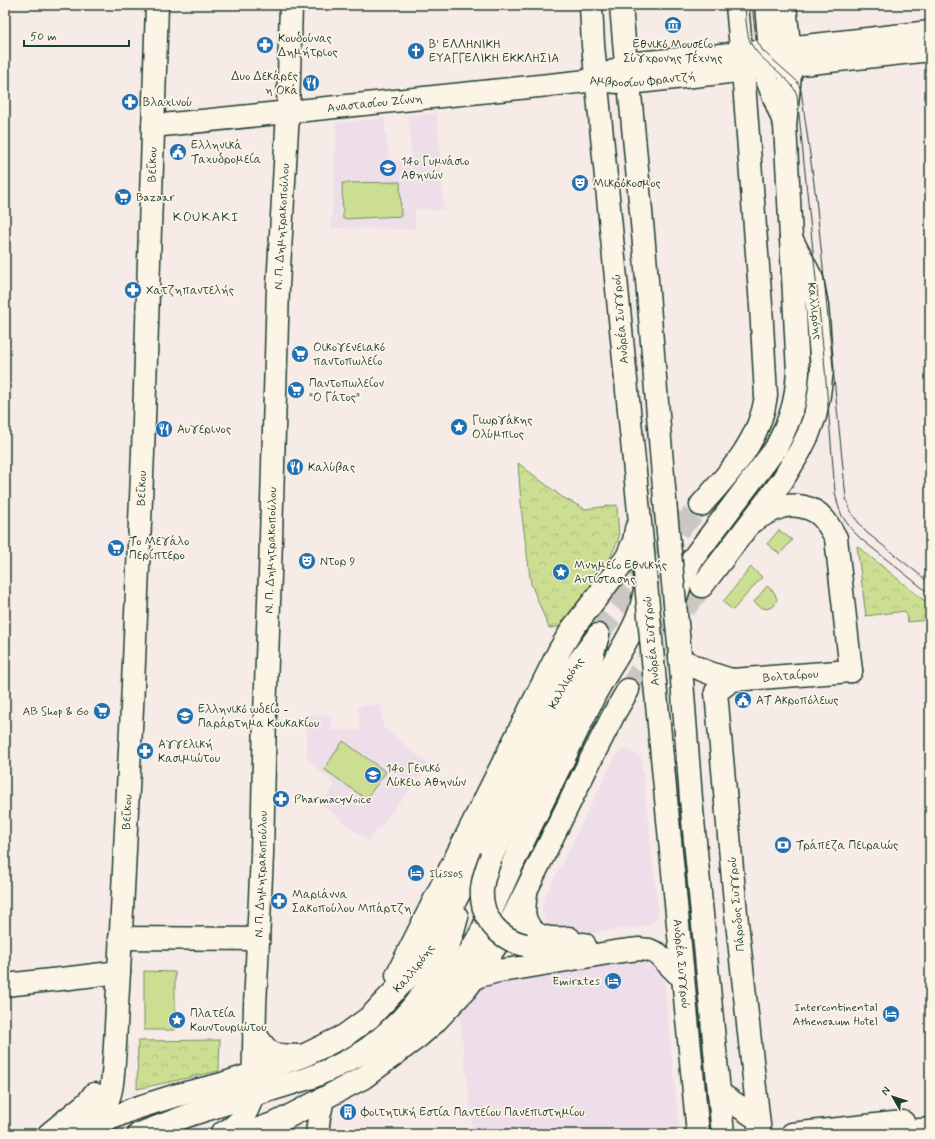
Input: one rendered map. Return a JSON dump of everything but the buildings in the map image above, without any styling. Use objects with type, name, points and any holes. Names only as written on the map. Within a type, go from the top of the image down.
[{"type":"main road","name":"Βεΐκου","points":[[78,1134],[96,1117],[109,1096],[112,1081],[116,1037],[142,460],[157,5]]},
{"type":"main road","name":"Ν. Π. Δημητρακοπούλου","points":[[221,1134],[236,1125],[245,1115],[250,1106],[252,1096],[262,855],[278,302],[288,112],[291,5]]},
{"type":"main road","name":"Ανδρέα Συγγρού","points":[[591,5],[698,1134]]},
{"type":"main road","name":"Ανδρέα Συγγρού","points":[[621,5],[644,244],[691,799],[723,1134]]},
{"type":"main road","points":[[737,5],[766,59]]},
{"type":"main road","points":[[701,506],[743,454],[754,437],[765,407],[766,396],[761,306],[766,5]]},
{"type":"main road","points":[[766,59],[785,5]]},
{"type":"main road","name":"Αμβροσίου Φραντζή","points":[[766,59],[930,32]]},
{"type":"main road","name":"Αμβροσίου Φραντζή","points":[[597,80],[628,73],[766,59],[930,50]]},
{"type":"main road","name":"Καλλιρόης","points":[[702,586],[782,481],[800,451],[815,416],[819,395],[822,370],[817,305],[812,279],[791,238],[785,125],[766,59]]},
{"type":"main road","name":"Αναστασίου Ζίννη","points":[[153,126],[597,80]]},
{"type":"main road","points":[[675,601],[691,562],[776,448],[793,409],[798,372],[791,238]]},
{"type":"main road","name":"Βολταίρου","points":[[732,680],[851,671],[836,538],[828,524],[822,516],[815,511],[794,506],[781,507],[750,522]]},
{"type":"main road","points":[[387,1000],[399,970],[559,651],[573,628],[627,557],[634,541],[639,518]]},
{"type":"main road","points":[[374,1044],[412,1024],[429,1012],[453,981],[481,933],[519,850],[595,694],[631,633],[640,613],[646,583]]},
{"type":"main road","name":"Καλλιρόης","points":[[78,1134],[133,1109],[174,1096],[219,1085],[303,1056],[344,1036],[370,1017],[407,978],[429,949],[463,886],[511,787],[563,686],[573,669],[598,635],[589,667],[486,868],[482,890],[484,907],[491,922],[499,933],[512,941],[525,945],[547,947],[624,940],[642,942],[658,948],[669,956],[675,964],[677,973]]},
{"type":"main road","points":[[680,656],[698,669],[712,675],[732,680]]},
{"type":"main road","name":"Πάροδος Συγγρού","points":[[732,680],[716,692],[736,913],[759,1126]]},
{"type":"main road","points":[[649,754],[650,732],[654,715],[655,689]]},
{"type":"main road","points":[[245,1134],[278,1122],[363,1078],[418,1037],[453,1003],[475,977],[509,923],[588,764],[628,690]]},
{"type":"main road","points":[[139,1134],[192,1114],[312,1077],[362,1053],[374,1044],[400,1022],[412,1008],[433,978],[444,957],[453,933],[463,886]]},
{"type":"main road","points":[[527,888],[524,916],[534,932],[546,938],[578,937]]},
{"type":"main road","points":[[120,938],[258,939]]},
{"type":"main road","points":[[475,977],[506,969],[639,949],[649,950],[658,954],[677,973],[685,997]]},
{"type":"main road","points":[[5,985],[119,972]]},
{"type":"main road","points":[[254,1032],[262,1045],[271,1053],[279,1055],[303,1056]]},
{"type":"main road","points":[[719,1093],[759,1126],[777,1134]]},
{"type":"main road","points":[[49,1134],[88,1102],[94,1094]]},
{"type":"main road","points":[[317,1134],[323,1099]]},
{"type":"main road","points":[[792,1134],[930,1120]]},
{"type":"main road","points":[[880,1134],[930,1129]]},
{"type":"shaded area","name":"14ο Γυµνάσιο Αθηνών","points":[[437,113],[444,210],[415,209],[415,229],[331,228],[336,123],[384,118],[389,161],[412,159],[408,116]]},
{"type":"shaded area","name":"14ο Γενικό Λύκειο Αθηνών","points":[[381,704],[383,728],[430,765],[368,841],[321,804],[335,785],[307,759],[307,715],[331,715],[332,726],[330,730],[360,730],[358,706]]},
{"type":"shaded area","points":[[626,749],[641,757],[658,910],[656,917],[653,922],[647,926],[580,934],[553,930],[546,923],[543,917],[542,907],[545,897],[613,761],[619,753]]},
{"type":"shaded area","points":[[628,960],[645,962],[654,968],[664,980],[679,1127],[675,1134],[473,1134],[460,1017],[468,999],[482,979]]},
{"type":"green space","points":[[400,182],[401,216],[343,219],[342,183]]},
{"type":"green space","points":[[518,463],[562,497],[585,509],[617,505],[619,538],[592,598],[563,626],[549,628],[531,584],[522,516]]},
{"type":"green space","points":[[779,530],[792,540],[780,554],[767,544]]},
{"type":"green space","points":[[857,546],[930,605],[930,632],[928,620],[908,622],[905,611],[866,616]]},
{"type":"green space","points":[[751,567],[762,577],[733,610],[723,602]]},
{"type":"green space","points":[[767,586],[774,592],[777,599],[774,606],[767,609],[760,607],[754,602]]},
{"type":"green space","points":[[343,741],[386,772],[366,799],[324,769]]},
{"type":"green space","points":[[144,971],[175,972],[175,1030],[144,1030]]},
{"type":"green space","points":[[220,1040],[219,1071],[137,1089],[138,1041]]},
{"type":"tunnel","points":[[598,635],[648,565],[701,505]]},
{"type":"tunnel","points":[[628,690],[663,637],[702,586]]},
{"type":"tram line","points":[[745,5],[749,38],[753,47],[763,59],[789,82],[797,95],[824,357],[835,492],[838,505],[842,516],[852,530],[861,539],[930,594]]},
{"type":"tram line","points":[[752,5],[756,39],[763,51],[797,81],[801,90],[816,198],[846,498],[849,508],[866,532],[930,583]]},
{"type":"place","name":"Εθνικό Μουσείο Σύγχρονης Τέχνης","points":[[673,25]]},
{"type":"place","name":"Κουδούνας Δημήτριος","points":[[265,45]]},
{"type":"place","name":"Β' ΕΛΛΗΝΙΚΗ ΕΥΑΓΓΕΛΙΚΗ ΕΚΚΛΗΣΙΑ","points":[[416,51]]},
{"type":"place","name":"Δυο Δεκάρες η Οκά","points":[[311,83]]},
{"type":"place","name":"Βλαχινού","points":[[130,102]]},
{"type":"place","name":"Ελληνικά Ταχυδρομεία","points":[[178,152]]},
{"type":"place","name":"14ο Γυµνάσιο Αθηνών","points":[[388,168]]},
{"type":"place","name":"Μικρόκοσμος","points":[[580,183]]},
{"type":"place","name":"Bazaar","points":[[123,197]]},
{"type":"place","name":"Χατζηπαντελής","points":[[133,290]]},
{"type":"place","name":"Οικογενειακό παντοπωλείο","points":[[300,354]]},
{"type":"place","name":"Παντοπωλείον \"Ο Γάτος\"","points":[[296,390]]},
{"type":"place","name":"Γιωργάκης Ολύμπιος","points":[[459,427]]},
{"type":"place","name":"Αυγερινος","points":[[164,429]]},
{"type":"place","name":"Καλύβας","points":[[295,467]]},
{"type":"place","name":"Το Μεγάλο Περίπτερο","points":[[116,548]]},
{"type":"place","name":"Ντορ 9","points":[[307,561]]},
{"type":"place","name":"Μνημείο Εθνικής Αντίστασης","points":[[561,572]]},
{"type":"place","name":"ΑΤ Ακροπόλεως","points":[[743,700]]},
{"type":"place","name":"AB Shop & Go","points":[[102,711]]},
{"type":"place","name":"Ελληνικό ωδείο - Παράρτημα Κουκακίου","points":[[185,716]]},
{"type":"place","name":"Αγγελική Κασιμιώτου","points":[[145,751]]},
{"type":"place","name":"14ο Γενικό Λύκειο Αθηνών","points":[[373,775]]},
{"type":"place","name":"PharmacyVoice","points":[[281,799]]},
{"type":"place","name":"Τράπεζα Πειραιώς","points":[[783,845]]},
{"type":"place","name":"Ilissos","points":[[416,873]]},
{"type":"place","name":"Μαριάννα Σακοπούλου Μπάρτζη","points":[[279,901]]},
{"type":"place","name":"Emirates","points":[[613,981]]},
{"type":"place","name":"Intercontinental Atheneaum Hotel","points":[[891,1014]]},
{"type":"place","name":"Πλατεία Κουντουριώτου","points":[[177,1020]]},
{"type":"place","name":"Φοιτητική Εστία Παντείου Πανεπιστημίου","points":[[348,1112]]},
{"type":"district","name":"KOUKAKI","points":[[206,216]]}]
